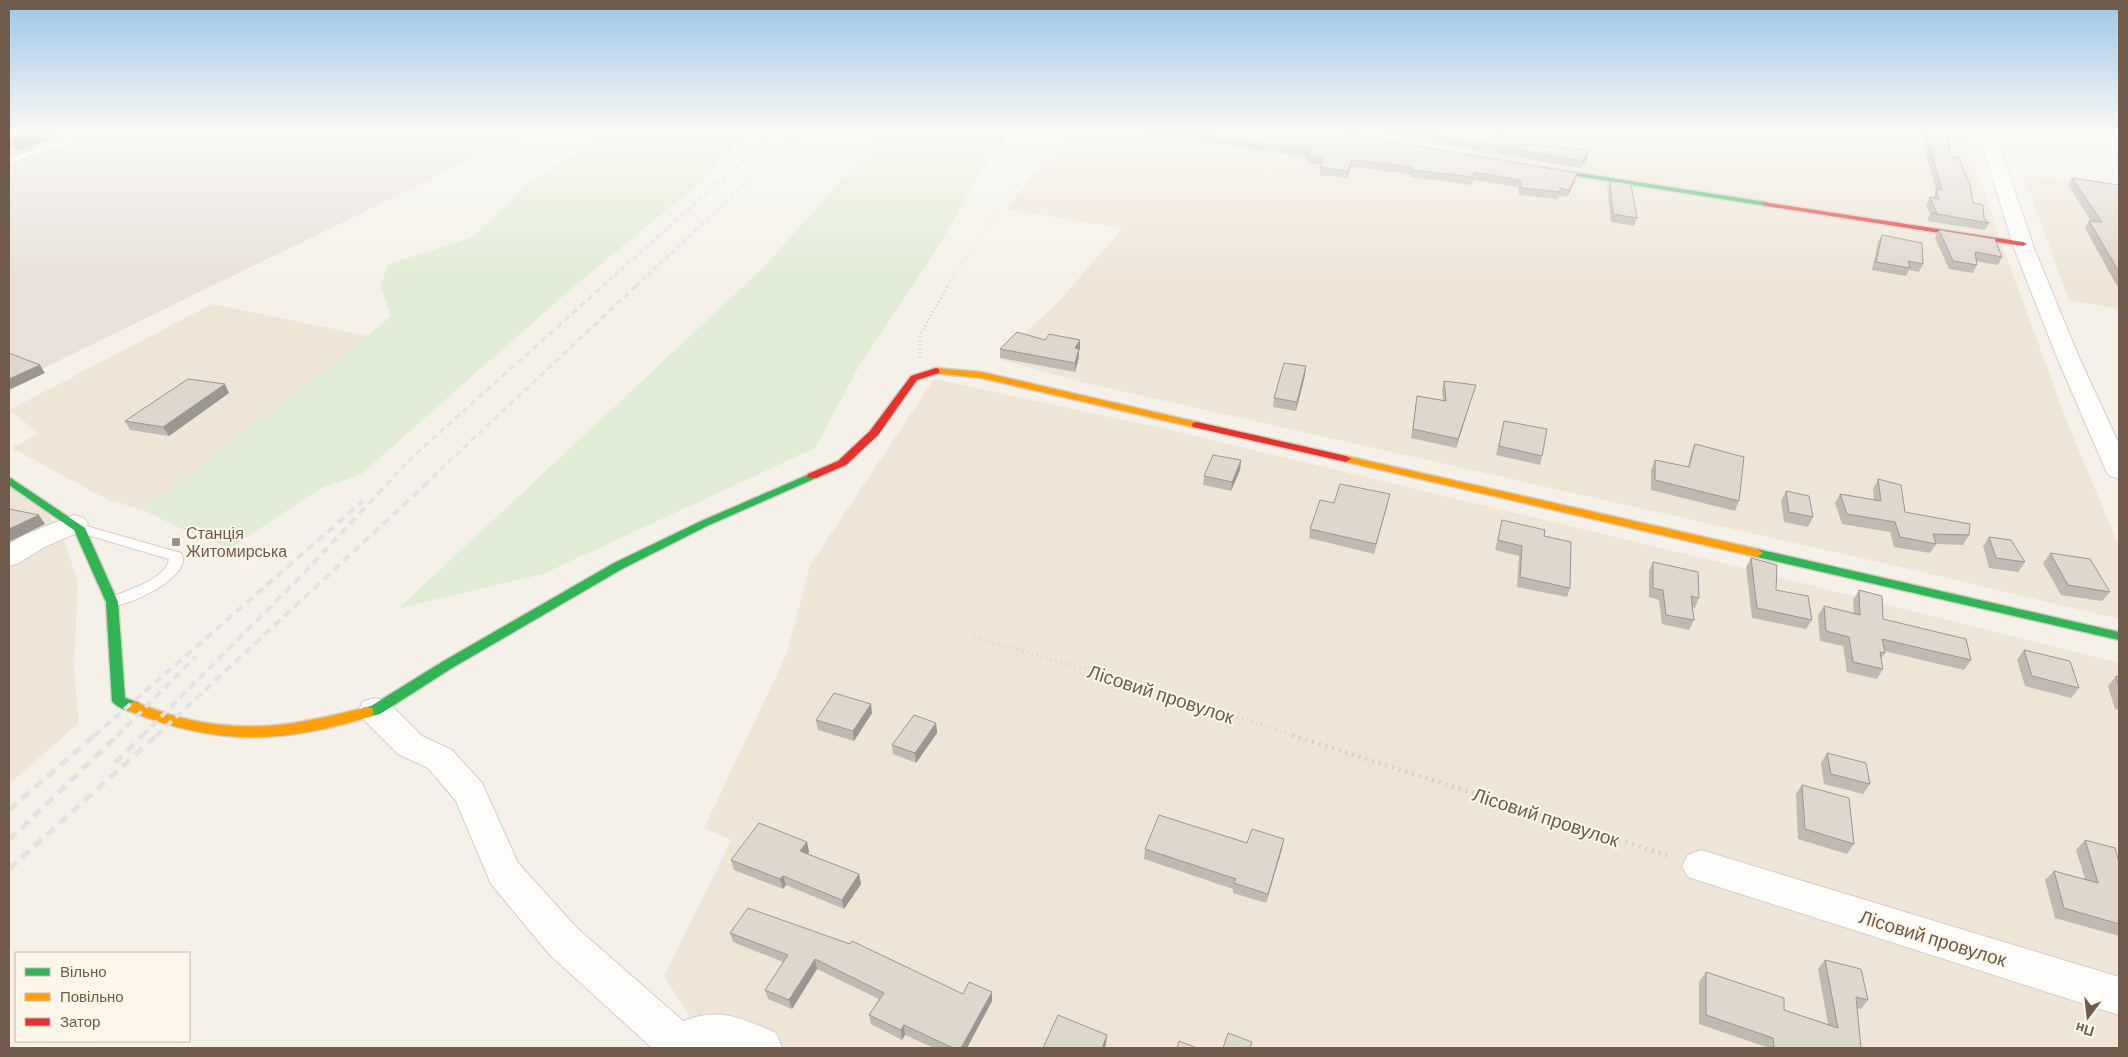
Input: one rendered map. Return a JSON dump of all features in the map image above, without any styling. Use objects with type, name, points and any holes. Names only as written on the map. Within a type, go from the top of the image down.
[{"type":"street","points":[[1613,180],[2023,244]]},
{"type":"street","points":[[2002,180],[2023,244],[2067,355],[2119,471]]},
{"type":"street","points":[[12,482],[77,526],[112,602],[119,701],[159,718],[204,728],[259,733],[316,725],[375,710],[447,665],[618,566],[703,524],[842,463],[874,433],[914,378],[924,372],[938,369],[981,375],[2119,636]]},
{"type":"street","points":[[9,557],[34,541],[77,526]]},
{"type":"street","points":[[375,710],[410,745],[440,759],[470,793],[504,873],[564,942],[664,1028],[677,1047],[696,1035],[711,1032],[730,1035],[761,1048]]},
{"type":"street","name":"Лісовий провулок","points":[[1701,866],[2119,996]]},
{"type":"lane","points":[[77,526],[176,556],[176,563],[173,568],[154,584],[112,602]]},
{"type":"path","points":[[924,372],[920,356],[920,335],[945,290],[1020,180]]},
{"type":"path","name":"Лісовий провулок","points":[[974,637],[1122,680],[1701,866]]},
{"type":"shaded area","points":[[9,180],[429,180],[9,385]]},
{"type":"shaded area","points":[[1028,180],[1980,180],[2066,419],[2119,547],[2119,619],[1888,564],[1081,382],[998,359],[1060,300],[1123,228],[1007,209]]},
{"type":"shaded area","points":[[2025,180],[2063,180],[2119,189],[2119,309],[2069,300]]},
{"type":"shaded area","points":[[212,304],[368,336],[143,510],[106,499],[12,448],[39,433],[9,410]]},
{"type":"shaded area","points":[[934,379],[1166,429],[1715,561],[2119,663],[2119,1048],[710,1048],[664,976],[731,840],[704,828],[787,653],[810,565]]},
{"type":"shaded area","points":[[9,488],[18,491],[48,513],[65,544],[78,581],[74,669],[79,723],[9,784]]},
{"type":"green space","points":[[534,180],[702,180],[571,289],[360,475],[321,488],[230,548],[182,529],[143,510],[368,336],[391,316],[381,286],[388,264],[474,237],[526,186]]},
{"type":"green space","points":[[842,180],[976,180],[940,244],[858,368],[815,448],[543,574],[399,608],[764,267]]},
{"type":"building","points":[[1520,180],[1574,180],[1569,190],[1560,188],[1560,192],[1521,188]]},
{"type":"building","points":[[1939,180],[1968,180],[1973,203],[1983,205],[1984,219],[1989,223],[1931,213],[1937,214],[1930,197],[1939,199],[1936,189],[1942,190]]},
{"type":"building","points":[[2074,180],[2119,185],[2119,272],[2089,221],[2102,222]]},
{"type":"building","points":[[1610,181],[1631,184],[1637,218],[1613,214]]},
{"type":"building","points":[[1939,230],[1995,239],[2002,257],[1975,252],[1977,265],[1953,261]]},
{"type":"building","points":[[1882,235],[1922,243],[1923,264],[1908,261],[1910,268],[1876,262]]},
{"type":"building","points":[[1017,332],[1045,340],[1049,334],[1080,340],[1075,348],[1079,349],[1075,363],[1000,349]]},
{"type":"building","points":[[9,353],[40,365],[9,379]]},
{"type":"building","points":[[1284,363],[1306,366],[1297,402],[1274,398]]},
{"type":"building","points":[[188,379],[225,384],[163,427],[125,421]]},
{"type":"building","points":[[1444,381],[1476,385],[1458,439],[1413,429],[1417,396],[1446,401]]},
{"type":"building","points":[[1504,421],[1547,429],[1542,456],[1499,446]]},
{"type":"building","points":[[1695,444],[1744,457],[1739,501],[1655,480],[1655,460],[1689,467]]},
{"type":"building","points":[[1213,455],[1241,460],[1232,482],[1204,476]]},
{"type":"building","points":[[1878,479],[1901,485],[1905,512],[1970,524],[1969,535],[1933,534],[1936,544],[1900,537],[1895,522],[1847,514],[1840,494],[1881,501]]},
{"type":"building","points":[[1340,484],[1390,494],[1376,544],[1310,529],[1320,500],[1334,503]]},
{"type":"building","points":[[1786,491],[1809,496],[1813,517],[1789,512]]},
{"type":"building","points":[[9,509],[39,515],[9,529]]},
{"type":"building","points":[[1502,520],[1545,530],[1544,536],[1571,542],[1570,588],[1520,577],[1522,546],[1498,540]]},
{"type":"building","points":[[1989,537],[2011,540],[2025,562],[1996,558]]},
{"type":"building","points":[[2050,553],[2090,559],[2110,592],[2068,585]]},
{"type":"building","points":[[1751,558],[1777,565],[1776,590],[1808,596],[1812,620],[1757,608]]},
{"type":"building","points":[[1653,562],[1698,572],[1699,598],[1691,596],[1694,620],[1666,615],[1663,590],[1653,588]]},
{"type":"building","points":[[1859,590],[1882,596],[1883,619],[1966,639],[1971,660],[1882,639],[1885,653],[1880,652],[1883,669],[1853,662],[1849,637],[1826,631],[1824,606],[1860,615]]},
{"type":"building","points":[[2024,650],[2070,661],[2079,688],[2032,676]]},
{"type":"building","points":[[834,693],[871,704],[853,731],[816,720]]},
{"type":"building","points":[[914,715],[936,723],[915,753],[892,745]]},
{"type":"building","points":[[1827,753],[1866,763],[1870,784],[1831,774]]},
{"type":"building","points":[[1802,785],[1849,798],[1854,844],[1805,829]]},
{"type":"building","points":[[1159,815],[1247,843],[1252,829],[1284,839],[1268,894],[1234,883],[1236,879],[1145,849]]},
{"type":"building","points":[[759,823],[807,842],[800,851],[859,874],[842,900],[783,876],[780,879],[731,860]]},
{"type":"building","points":[[2085,840],[2115,848],[2119,862],[2119,924],[2064,908],[2054,871],[2098,883]]},
{"type":"building","points":[[748,908],[850,944],[852,941],[963,994],[969,982],[992,992],[961,1048],[953,1048],[904,1025],[901,1030],[869,1015],[884,993],[815,959],[789,1000],[765,990],[788,955],[730,933]]},
{"type":"building","points":[[1825,960],[1861,969],[1868,1000],[1856,997],[1861,1048],[1774,1048],[1773,1038],[1706,1015],[1706,972],[1784,998],[1784,1010],[1838,1028]]},
{"type":"building","points":[[1058,1015],[1107,1035],[1102,1048],[1043,1048]]},
{"type":"building","points":[[1228,1033],[1252,1042],[1250,1048],[1223,1048]]},
{"type":"building","points":[[1179,1041],[1197,1048],[1177,1048]]},
{"type":"railway","points":[[603,286],[721,180]]},
{"type":"railway","points":[[636,286],[749,180]]},
{"type":"railway","points":[[387,484],[408,461],[604,285]]},
{"type":"railway","points":[[425,484],[637,285]]},
{"type":"railway","points":[[142,736],[304,573],[388,483]]},
{"type":"railway","points":[[156,736],[427,483]]},
{"type":"railway","points":[[94,736],[363,501]]},
{"type":"railway","points":[[118,735],[196,656]]},
{"type":"railway","points":[[9,810],[95,735]]},
{"type":"railway","points":[[9,840],[118,735]]},
{"type":"railway","points":[[9,869],[157,735]]},
{"type":"railway","points":[[115,763],[142,736]]},
{"type":"traffic: fast","points":[[1613,180],[1766,204]]},
{"type":"traffic: fast","points":[[367,712],[375,710],[447,665],[618,566],[703,524],[812,476]]},
{"type":"traffic: fast","points":[[9,480],[79,528],[112,602],[119,701],[134,707]]},
{"type":"traffic: fast","points":[[1757,553],[2119,636]]},
{"type":"traffic: slow","points":[[936,371],[981,375],[1197,425]]},
{"type":"traffic: slow","points":[[1346,459],[1757,553]]},
{"type":"traffic: slow","points":[[134,707],[164,718],[195,726],[226,731],[258,733],[299,729],[367,712]]},
{"type":"traffic: jam","points":[[1766,204],[2023,244]]},
{"type":"traffic: jam","points":[[812,476],[842,463],[874,433],[914,378],[936,371]]},
{"type":"traffic: jam","points":[[1197,425],[1346,459]]},
{"type":"place","name":"Станція Житомирська","points":[[176,542]]}]
